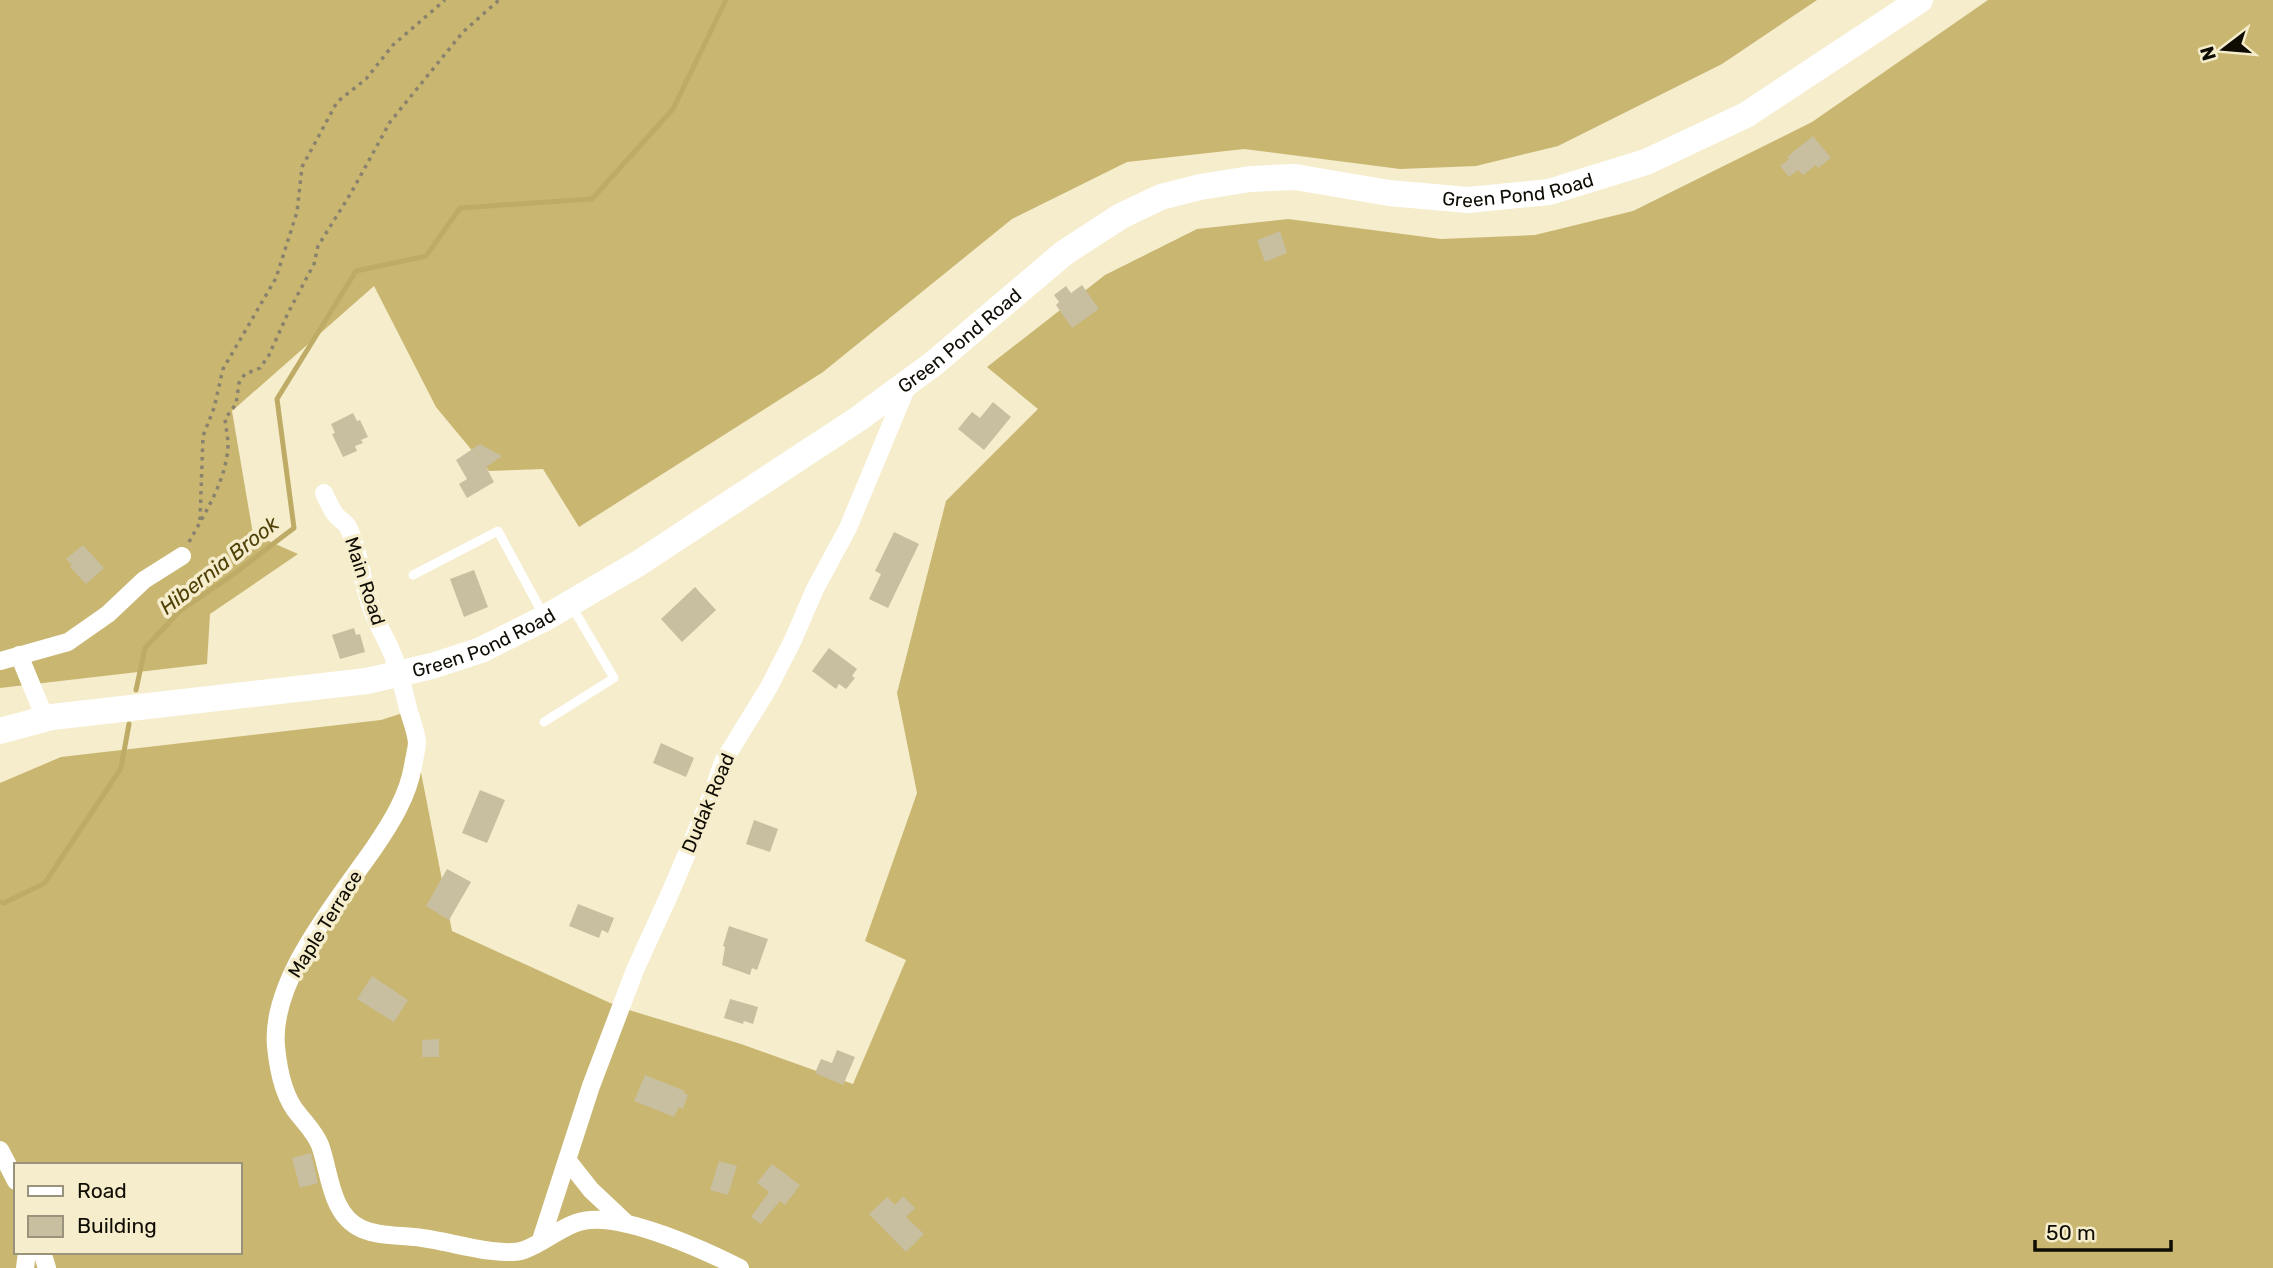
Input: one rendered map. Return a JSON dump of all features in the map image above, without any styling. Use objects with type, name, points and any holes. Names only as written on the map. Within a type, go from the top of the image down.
[{"type":"main road","name":"Green Pond Road","points":[[0,731],[45,718],[367,681],[481,650],[545,618],[639,562],[858,419],[910,381],[1064,253],[1121,216],[1161,197],[1250,179],[1295,177],[1389,193],[1468,200],[1549,192],[1646,162],[1746,115],[1920,0]]},
{"type":"street","name":"Dudak Road","points":[[541,1240],[591,1086],[635,970],[671,891],[723,762],[769,687],[848,528],[910,381]]},
{"type":"street","name":"Main Road","points":[[324,493],[335,514],[347,525],[373,614],[392,652],[399,674]]},
{"type":"street","points":[[0,661],[68,642],[108,614],[144,580],[182,556]]},
{"type":"street","points":[[19,655],[45,718]]},
{"type":"street","name":"Maple Terrace","points":[[399,674],[417,742],[411,778],[401,804],[386,830],[308,944],[294,969],[283,997],[275,1044],[283,1082],[297,1114],[308,1124],[318,1141],[327,1176],[340,1209],[348,1220],[362,1229],[510,1252],[525,1250],[561,1229],[587,1220],[609,1219],[625,1222],[714,1255],[740,1268]]},
{"type":"street","points":[[0,1150],[14,1177]]},
{"type":"street","points":[[568,1161],[591,1191],[625,1222]]},
{"type":"lane","points":[[413,575],[498,531],[545,618]]},
{"type":"lane","points":[[544,722],[614,678],[570,603]]},
{"type":"path","points":[[200,523],[203,436],[214,408],[223,369],[275,278],[297,212],[302,167],[337,102],[366,79],[393,45],[445,0]]},
{"type":"path","points":[[182,556],[223,475],[228,444],[225,419],[236,404],[239,383],[245,374],[260,368],[269,355],[314,264],[318,246],[390,122],[463,32],[499,0]]},
{"type":"shaded area","points":[[0,0],[1817,0],[1722,64],[1558,146],[1476,166],[1400,169],[1244,149],[1127,162],[1012,219],[823,372],[579,527],[543,469],[489,471],[436,407],[374,286],[232,411],[253,534],[298,554],[210,614],[207,664],[0,688]]},
{"type":"shaded area","points":[[1988,0],[2273,0],[2273,1268],[0,1268],[0,783],[61,757],[381,720],[409,711],[452,931],[619,1007],[741,1044],[853,1084],[906,960],[865,941],[917,793],[897,693],[946,501],[1038,409],[987,367],[1105,275],[1197,229],[1288,219],[1441,239],[1535,235],[1633,211],[1812,122]]},
{"type":"building","points":[[1813,136],[1831,158],[1803,175],[1798,170],[1789,177],[1780,166]]},
{"type":"building","points":[[1280,231],[1287,253],[1265,262],[1257,240]]},
{"type":"building","points":[[1082,285],[1099,309],[1072,328],[1056,305],[1059,302],[1054,295],[1066,286],[1071,293]]},
{"type":"building","points":[[993,402],[1011,417],[984,450],[958,429],[972,412],[980,418]]},
{"type":"building","points":[[353,413],[357,421],[360,420],[368,437],[355,446],[357,451],[343,457],[332,434],[335,433],[331,424]]},
{"type":"building","points":[[480,444],[502,456],[486,467],[494,482],[467,498],[459,484],[467,479],[456,460]]},
{"type":"building","points":[[894,532],[919,544],[888,608],[869,599],[881,574],[875,571]]},
{"type":"building","points":[[83,545],[104,568],[86,584],[66,559]]},
{"type":"building","points":[[474,570],[488,607],[464,617],[450,579]]},
{"type":"building","points":[[695,587],[716,610],[682,642],[661,619]]},
{"type":"building","points":[[354,628],[356,635],[360,634],[365,652],[340,659],[332,635]]},
{"type":"building","points":[[829,648],[857,669],[852,676],[855,678],[846,689],[839,684],[836,689],[812,671]]},
{"type":"building","points":[[661,743],[694,758],[686,777],[653,763]]},
{"type":"building","points":[[480,790],[505,800],[487,843],[462,833]]},
{"type":"building","points":[[754,820],[778,829],[770,852],[746,844]]},
{"type":"building","points":[[447,869],[471,882],[449,920],[426,906]]},
{"type":"building","points":[[578,904],[614,918],[608,933],[602,930],[599,938],[569,926]]},
{"type":"building","points":[[729,926],[768,939],[757,970],[752,968],[750,975],[722,965],[723,946]]},
{"type":"building","points":[[372,976],[408,1000],[394,1022],[357,999]]},
{"type":"building","points":[[730,999],[758,1007],[753,1024],[724,1018]]},
{"type":"building","points":[[439,1039],[439,1057],[422,1057],[422,1040]]},
{"type":"building","points":[[837,1050],[855,1057],[843,1085],[815,1073],[821,1059],[832,1063]]},
{"type":"building","points":[[645,1075],[685,1091],[688,1095],[683,1109],[679,1107],[674,1117],[634,1101]]},
{"type":"building","points":[[311,1153],[318,1183],[300,1188],[292,1158]]},
{"type":"building","points":[[719,1161],[737,1166],[728,1195],[710,1190]]},
{"type":"building","points":[[772,1164],[800,1185],[785,1205],[780,1201],[761,1224],[751,1217],[769,1192],[757,1183]]},
{"type":"building","points":[[903,1196],[915,1208],[906,1217],[924,1234],[906,1252],[869,1214],[887,1197],[895,1205]]},
{"type":"waterway","name":"Hibernia Brook","points":[[136,690],[145,648],[180,611],[294,528],[277,399],[356,271],[426,256],[460,208],[592,199],[673,109],[726,0]]},
{"type":"waterway","name":"Hibernia Brook","points":[[0,902],[4,903],[45,883],[121,768],[129,724]]}]
